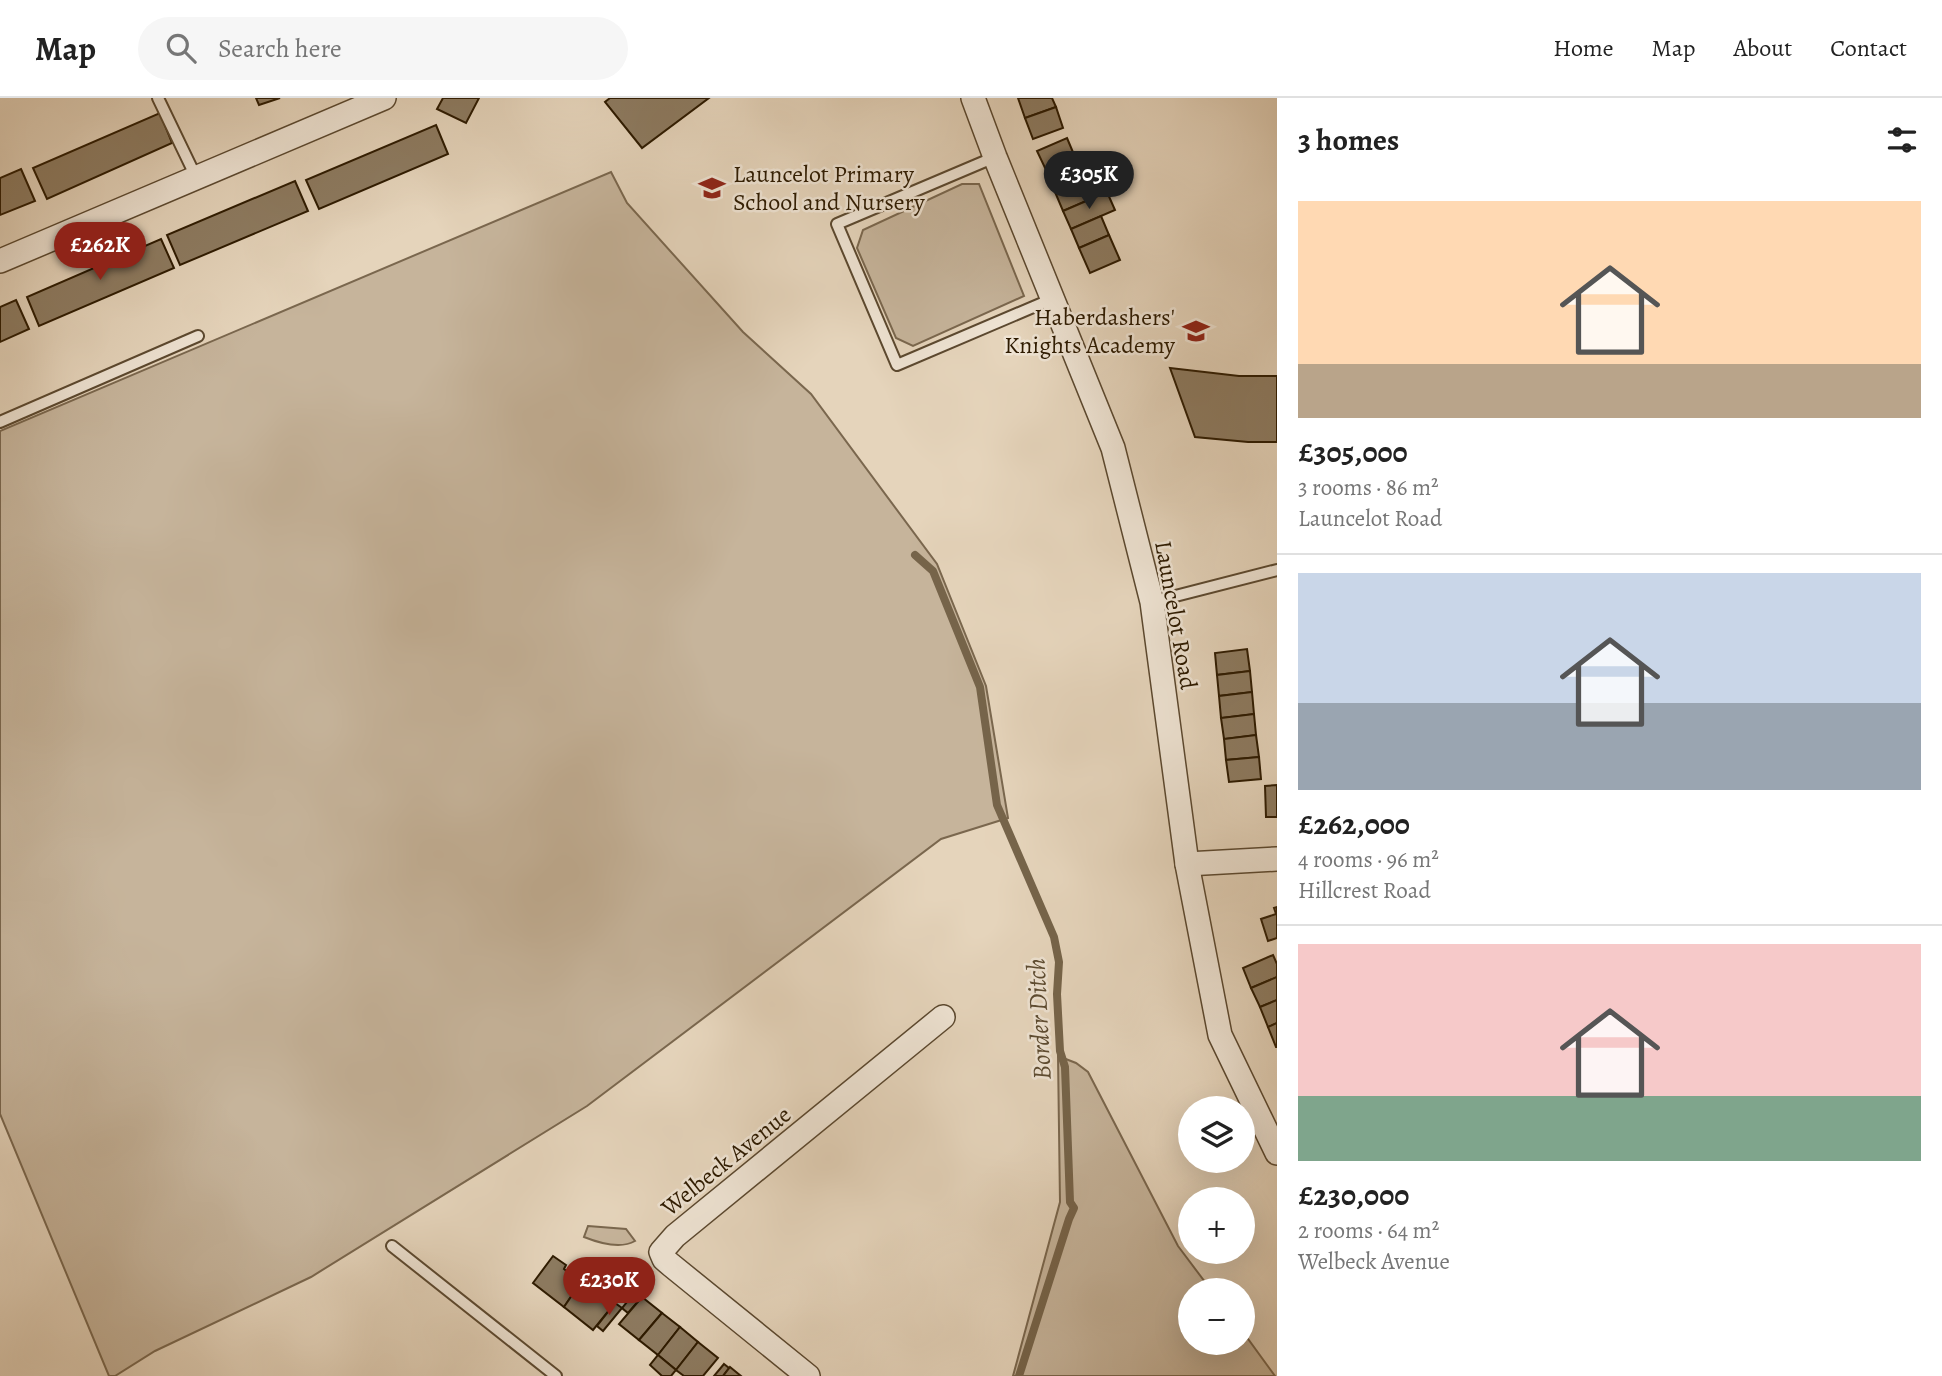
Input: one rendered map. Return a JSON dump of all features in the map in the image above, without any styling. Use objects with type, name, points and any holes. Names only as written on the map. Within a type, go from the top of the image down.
[{"type":"street","points":[[0,261],[197,177],[337,108],[384,98]]},
{"type":"street","name":"Launcelot Road","points":[[973,98],[1113,448],[1152,602],[1187,864],[1220,1035],[1277,1153]]},
{"type":"street","points":[[1187,864],[1277,859]]},
{"type":"street","name":"Welbeck Avenue","points":[[808,1376],[664,1259],[661,1252],[674,1236],[943,1017]]},
{"type":"lane","points":[[158,98],[197,177]]},
{"type":"lane","points":[[995,157],[838,224],[897,365],[1052,299]]},
{"type":"lane","points":[[0,422],[198,337]]},
{"type":"lane","points":[[1152,602],[1277,570]]},
{"type":"lane","points":[[392,1246],[556,1376]]},
{"type":"shaded area","points":[[611,172],[627,203],[743,332],[811,394],[937,564],[986,686],[1008,818],[941,839],[587,1106],[311,1277],[155,1351],[115,1376],[109,1376],[0,1114],[0,431]]},
{"type":"shaded area","points":[[962,184],[979,184],[1024,296],[913,346],[896,338],[857,248],[863,230]]},
{"type":"shaded area","points":[[1058,1056],[1076,1063],[1088,1072],[1178,1246],[1178,1264],[1192,1264],[1202,1278],[1178,1278],[1178,1355],[1255,1355],[1255,1348],[1275,1376],[1013,1376],[1060,1202]]},
{"type":"shaded area","points":[[588,1226],[626,1229],[635,1241],[617,1245],[596,1241],[584,1237]]},
{"type":"shaded area","points":[[635,1267],[616,1292],[598,1277]]},
{"type":"building","points":[[256,98],[280,98],[259,105]]},
{"type":"building","points":[[443,98],[479,98],[466,123],[437,109]]},
{"type":"building","points":[[610,98],[709,98],[642,148],[605,102]]},
{"type":"building","points":[[1018,98],[1052,98],[1056,107],[1025,118]]},
{"type":"building","points":[[1056,107],[1063,128],[1033,139],[1025,118]]},
{"type":"building","points":[[160,113],[172,143],[47,199],[33,168]]},
{"type":"building","points":[[436,125],[448,154],[319,209],[306,180]]},
{"type":"building","points":[[1067,138],[1075,157],[1046,170],[1037,151]]},
{"type":"building","points":[[1075,157],[1084,179],[1055,192],[1046,170]]},
{"type":"building","points":[[21,169],[35,201],[0,215],[0,178]]},
{"type":"building","points":[[1084,179],[1093,198],[1063,211],[1055,192]]},
{"type":"building","points":[[295,181],[308,211],[180,265],[167,235]]},
{"type":"building","points":[[1107,192],[1115,210],[1071,229],[1063,211]]},
{"type":"building","points":[[1101,216],[1109,235],[1079,248],[1071,229]]},
{"type":"building","points":[[1109,235],[1120,260],[1090,273],[1079,248]]},
{"type":"building","points":[[161,239],[174,268],[39,326],[27,297]]},
{"type":"building","points":[[16,300],[29,329],[0,342],[0,307]]},
{"type":"building","points":[[1170,368],[1239,376],[1277,376],[1277,442],[1195,437]]},
{"type":"building","points":[[1247,649],[1250,671],[1217,675],[1215,653]]},
{"type":"building","points":[[1250,671],[1252,692],[1219,696],[1217,675]]},
{"type":"building","points":[[1252,692],[1254,714],[1221,718],[1219,696]]},
{"type":"building","points":[[1254,714],[1256,735],[1224,739],[1221,718]]},
{"type":"building","points":[[1256,735],[1259,757],[1226,760],[1224,739]]},
{"type":"building","points":[[1259,757],[1261,779],[1229,782],[1226,760]]},
{"type":"building","points":[[1277,785],[1277,817],[1266,817],[1265,786]]},
{"type":"building","points":[[1277,907],[1277,938],[1268,941],[1261,919],[1276,914],[1274,908]]},
{"type":"building","points":[[1273,955],[1277,964],[1277,977],[1251,988],[1243,968]]},
{"type":"building","points":[[1277,977],[1277,1000],[1260,1007],[1251,988]]},
{"type":"building","points":[[1277,1000],[1277,1023],[1268,1027],[1260,1007]]},
{"type":"building","points":[[1277,1023],[1277,1047],[1276,1047],[1268,1027]]},
{"type":"building","points":[[553,1256],[566,1265],[564,1269],[581,1282],[564,1307],[533,1283]]},
{"type":"building","points":[[581,1282],[615,1303],[593,1330],[564,1307]]},
{"type":"building","points":[[635,1292],[642,1297],[628,1313],[622,1308]]},
{"type":"building","points":[[642,1297],[662,1313],[639,1340],[619,1324]]},
{"type":"building","points":[[615,1303],[622,1308],[603,1331],[597,1326]]},
{"type":"building","points":[[662,1313],[680,1327],[658,1355],[639,1340]]},
{"type":"building","points":[[680,1327],[698,1342],[676,1370],[658,1355]]},
{"type":"building","points":[[698,1342],[718,1358],[703,1376],[684,1376],[676,1370]]},
{"type":"building","points":[[658,1355],[676,1370],[671,1376],[662,1376],[650,1365]]},
{"type":"building","points":[[724,1364],[729,1368],[723,1376],[714,1376]]},
{"type":"building","points":[[730,1367],[741,1376],[723,1376]]},
{"type":"waterway","name":"Border Ditch","points":[[915,555],[933,571],[980,687],[997,805],[1054,937],[1059,962],[1057,994],[1060,1051],[1065,1067],[1070,1202],[1074,1208],[1019,1376]]},
{"type":"place","name":"Launcelot Primary School and Nursery","points":[[712,188]]},
{"type":"place","name":"Haberdashers' Knights Academy","points":[[1196,331]]}]
